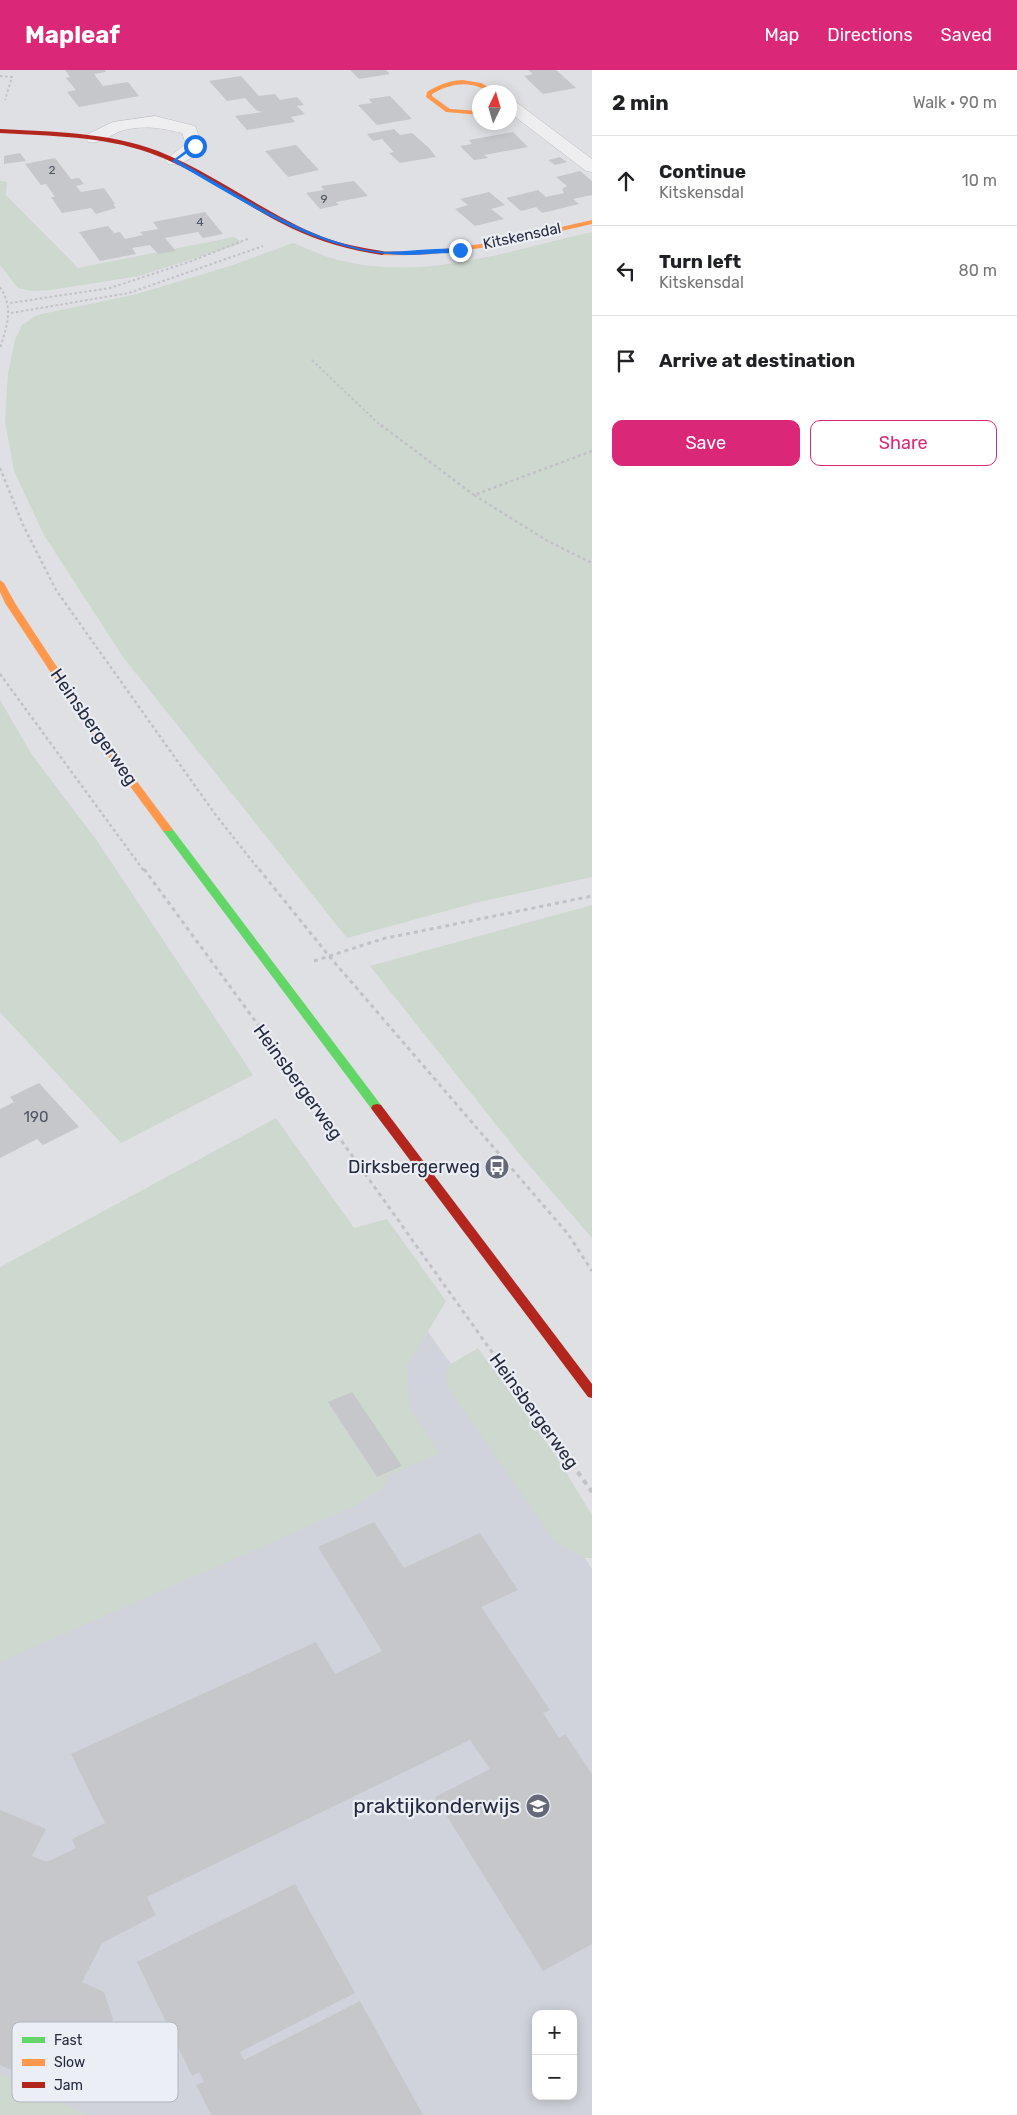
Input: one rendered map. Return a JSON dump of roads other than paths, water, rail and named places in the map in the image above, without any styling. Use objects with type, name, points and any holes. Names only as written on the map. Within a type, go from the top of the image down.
[{"type":"street","points":[[472,112],[448,111],[429,97],[429,93],[441,84],[453,82],[480,85]]},
{"type":"street","points":[[517,111],[592,167]]},
{"type":"street","name":"Kitskensdal","points":[[94,138],[119,126],[155,121],[189,130],[195,146],[174,160]]},
{"type":"street","name":"Kitskensdal","points":[[0,132],[94,138],[139,148],[174,160],[302,231],[343,245],[377,253],[419,254],[460,250],[592,222]]},
{"type":"street","name":"Heinsbergerweg","points":[[0,583],[10,603],[94,730],[592,1393]]},
{"type":"place","name":"Dirksbergerweg","points":[[497,1167]]},
{"type":"place","name":"praktijkonderwijs","points":[[538,1806]]}]
